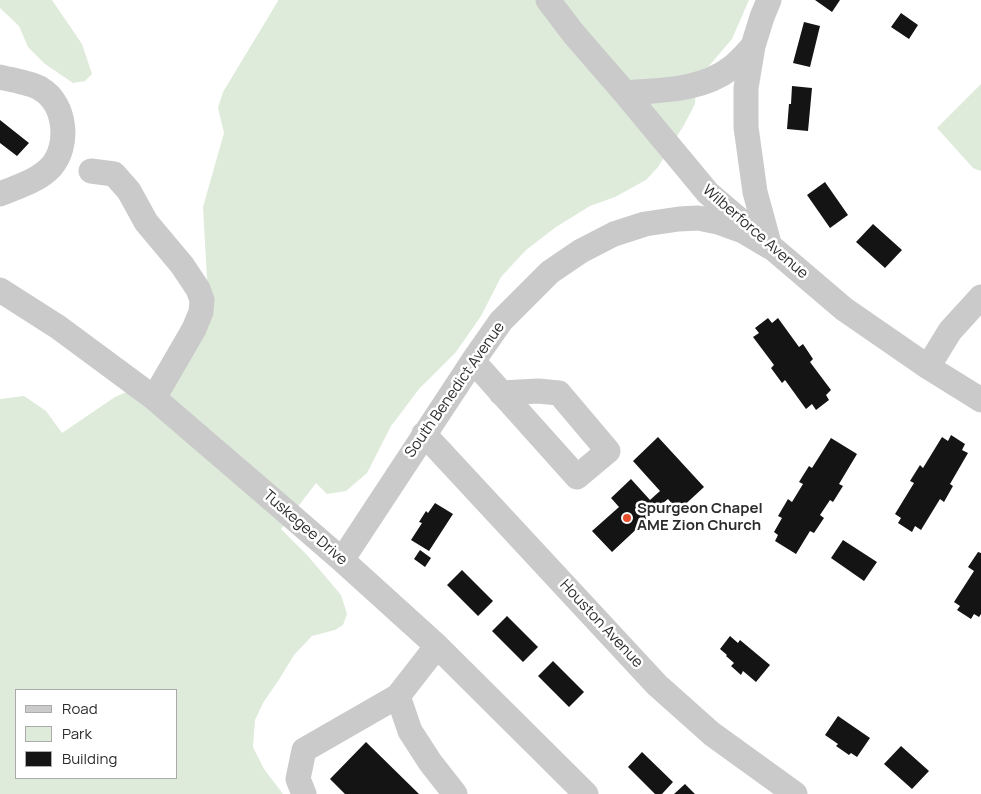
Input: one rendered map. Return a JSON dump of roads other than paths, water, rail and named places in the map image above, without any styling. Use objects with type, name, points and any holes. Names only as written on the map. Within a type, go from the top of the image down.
[{"type":"street","name":"Wilberforce Avenue","points":[[548,0],[573,33],[708,193],[844,308],[928,367],[981,400]]},
{"type":"street","points":[[769,0],[753,46],[746,88],[746,127],[755,192],[770,247]]},
{"type":"street","points":[[625,93],[680,89],[710,81],[730,68],[753,46]]},
{"type":"street","points":[[0,77],[40,88],[51,97],[63,125],[63,140],[59,156],[50,168],[37,178],[0,194]]},
{"type":"street","points":[[91,171],[114,174],[129,192],[146,222],[182,265],[198,289],[202,300],[201,312],[194,329],[154,398]]},
{"type":"street","name":"South Benedict Avenue","points":[[342,560],[424,434],[501,321],[550,272],[581,251],[614,234],[645,224],[679,219],[698,218],[718,222],[743,231],[770,247]]},
{"type":"street","name":"Tuskegee Drive","points":[[0,290],[58,327],[154,398],[342,560],[437,646],[586,794]]},
{"type":"street","points":[[928,367],[950,331],[981,298]]},
{"type":"street","points":[[473,361],[501,393]]},
{"type":"street","name":"Houston Avenue","points":[[424,434],[657,685],[712,734],[795,794]]},
{"type":"street","points":[[304,794],[298,779],[304,750],[398,696],[437,646]]},
{"type":"street","points":[[398,696],[410,731],[430,762],[455,794]]},
{"type":"place","name":"Spurgeon Chapel AME Zion Church","points":[[627,518]]}]
